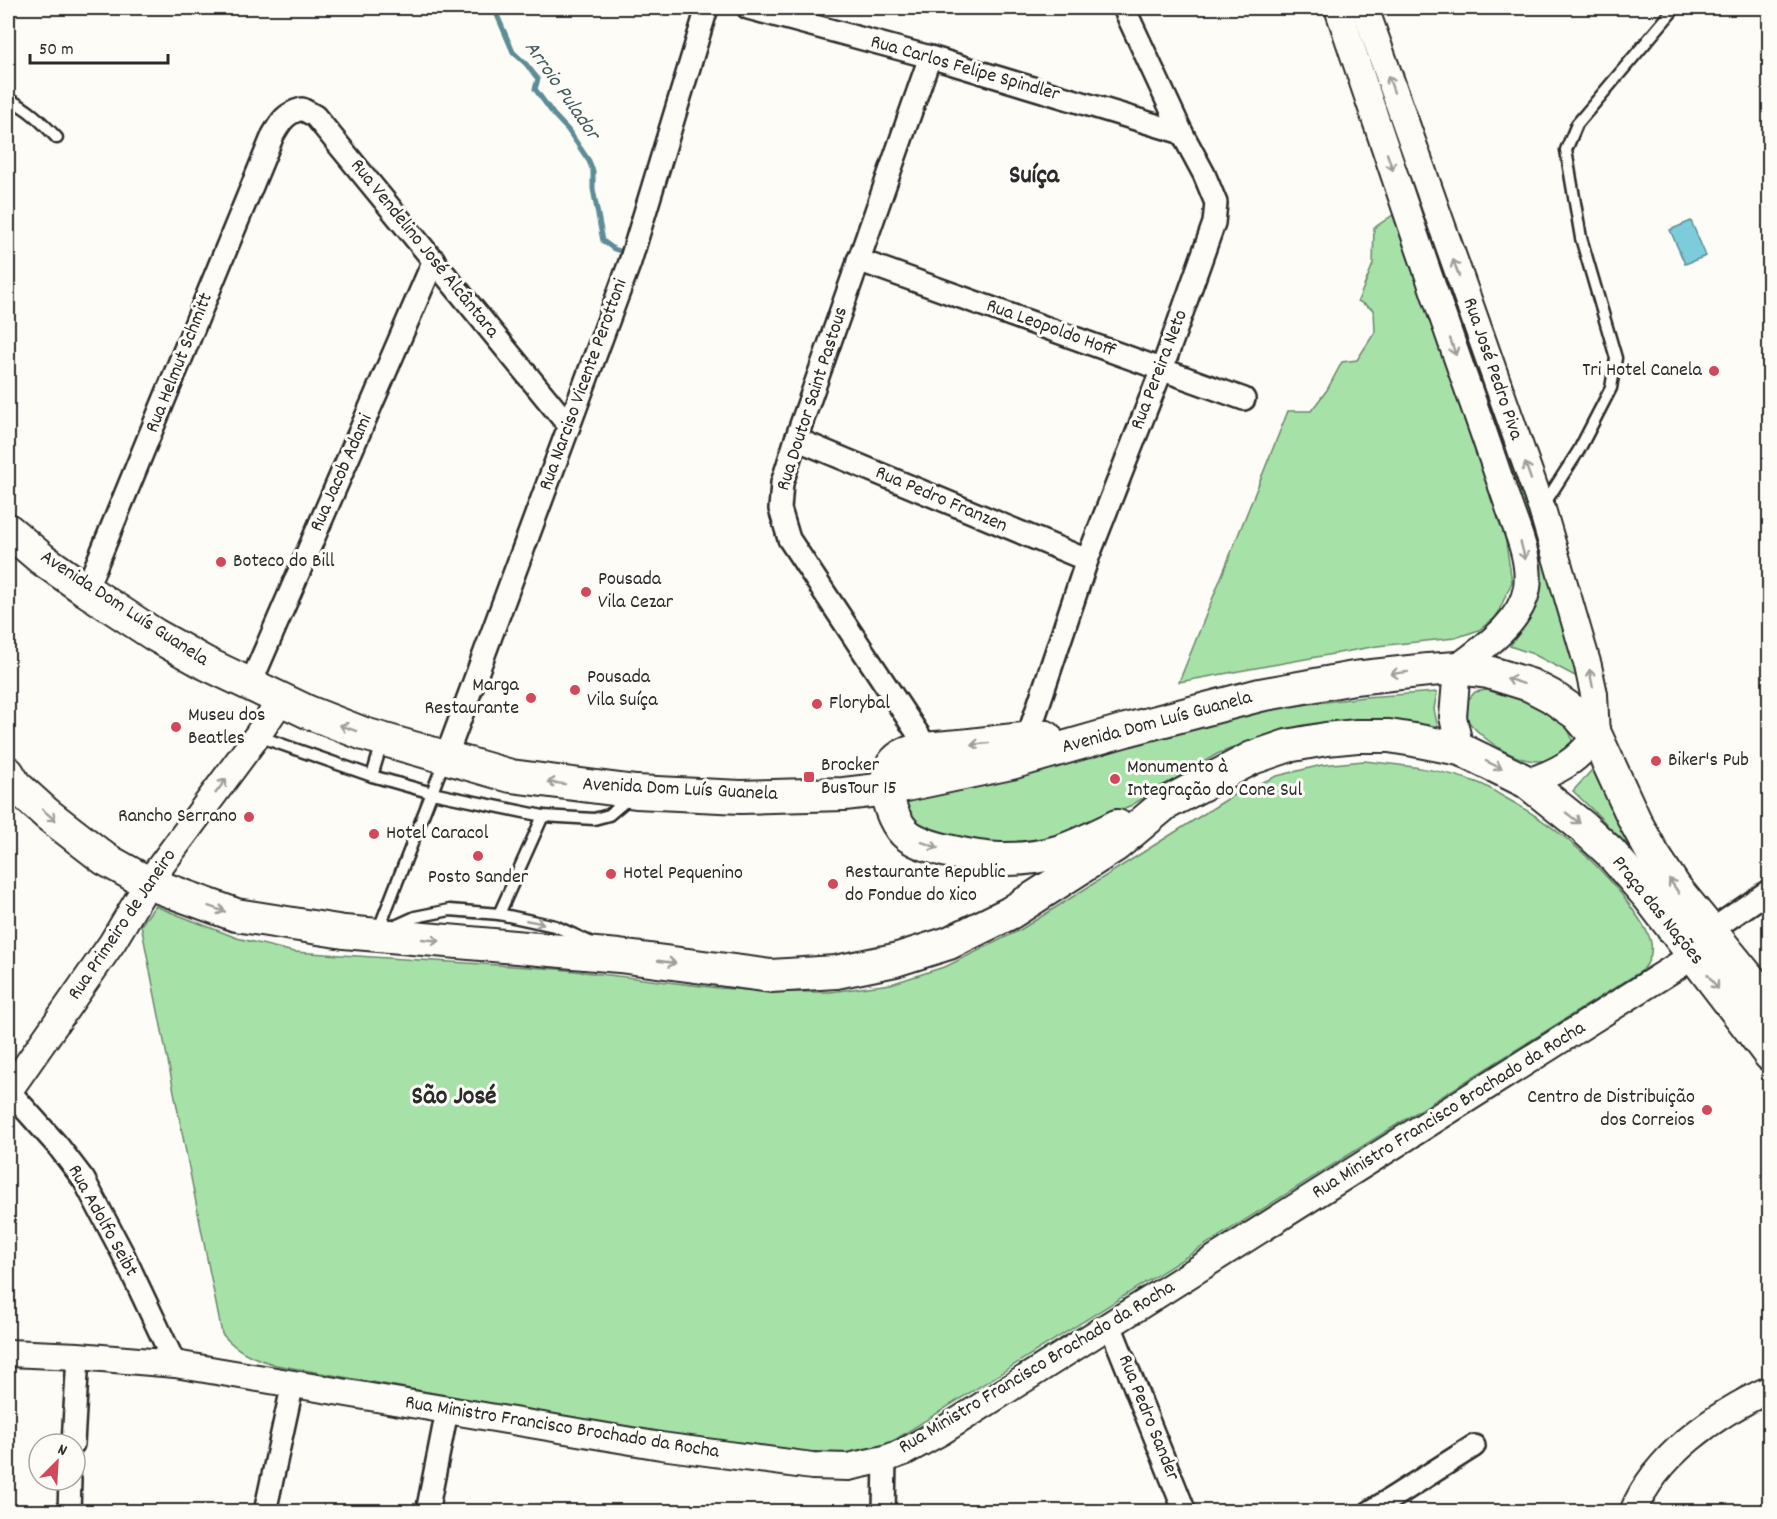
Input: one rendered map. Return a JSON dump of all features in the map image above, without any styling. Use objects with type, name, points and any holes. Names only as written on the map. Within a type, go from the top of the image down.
[{"type":"main road","name":"Avenida Dom Luís Guanela","points":[[8,530],[42,559],[155,635],[205,663],[332,722],[511,776],[636,792],[741,797],[844,794],[887,789],[1011,763],[1260,695],[1354,678],[1457,668],[1488,672],[1530,685],[1551,696],[1577,714],[1596,736],[1636,823],[1676,889],[1701,944]]},
{"type":"main road","points":[[1122,731],[928,749],[906,754],[894,763],[887,775],[887,789],[895,822],[906,835],[931,846],[960,854],[999,859],[1040,858],[1065,851],[1166,804],[1252,759],[1287,746],[1357,736],[1389,736],[1460,749],[1527,782]]},
{"type":"main road","points":[[8,773],[15,785],[31,800],[105,859],[148,883],[236,915],[310,928],[619,956],[771,976],[836,972],[895,960],[949,943],[1010,914],[1116,845],[1166,804]]},
{"type":"main road","name":"Praça das Nações","points":[[1527,782],[1610,852],[1649,897],[1701,944],[1770,1055]]},
{"type":"main road","points":[[1701,944],[1770,1004]]},
{"type":"street","name":"Rua Narciso Vicente Perottoni","points":[[446,757],[630,262],[707,8]]},
{"type":"street","name":"Rua Carlos Felipe Spindler","points":[[748,8],[930,57],[1182,133]]},
{"type":"street","name":"Rua Pereira Neto","points":[[1027,739],[1087,560],[1162,369],[1214,223],[1215,203],[1204,174],[1182,133],[1124,8]]},
{"type":"street","name":"Rua José Pedro Piva","points":[[1338,8],[1426,270],[1497,471],[1527,568],[1527,589],[1508,623],[1486,645],[1457,668]]},
{"type":"street","name":"Rua José Pedro Piva","points":[[1365,8],[1542,509],[1588,666],[1594,694],[1596,736]]},
{"type":"street","name":"Rua Doutor Saint Pastous","points":[[928,749],[789,538],[780,509],[783,483],[796,439],[930,57]]},
{"type":"street","name":"Rua Vendelino José Alcântara","points":[[273,135],[280,121],[289,112],[302,109],[315,116],[569,426]]},
{"type":"street","name":"Rua Helmut Schmitt","points":[[86,590],[273,135]]},
{"type":"street","name":"Rua Jacob Adami","points":[[250,685],[434,260]]},
{"type":"street","name":"Rua Leopoldo Hoff","points":[[858,260],[1244,399]]},
{"type":"street","name":"Rua Pedro Franzen","points":[[796,439],[1087,560]]},
{"type":"street","points":[[1457,668],[1453,717],[1460,749]]},
{"type":"street","name":"Rua Primeiro de Janeiro","points":[[8,1092],[112,943],[148,883],[258,736],[281,700]]},
{"type":"street","points":[[1527,782],[1557,771],[1572,762],[1583,753],[1596,736]]},
{"type":"street","points":[[1701,944],[1770,890]]},
{"type":"street","name":"Rua Ministro Francisco Brochado da Rocha","points":[[8,1353],[175,1364],[661,1446],[812,1466],[848,1467],[885,1459],[904,1452],[942,1431],[1110,1325],[1701,944]]},
{"type":"street","name":"Rua Adolfo Seibt","points":[[8,1092],[58,1146],[84,1180],[123,1254],[175,1364]]},
{"type":"street","name":"Rua Pedro Sander","points":[[1110,1325],[1185,1512]]},
{"type":"street","points":[[74,1432],[78,1356]]},
{"type":"street","points":[[265,1512],[293,1383]]},
{"type":"street","points":[[1633,1512],[1650,1480],[1668,1458],[1715,1419],[1770,1389]]},
{"type":"street","points":[[427,1512],[447,1411]]},
{"type":"street","points":[[1370,1512],[1474,1446]]},
{"type":"street","points":[[884,1512],[885,1459]]},
{"type":"street","points":[[69,1512],[70,1492]]},
{"type":"lane","points":[[1542,509],[1579,450],[1611,388],[1616,358],[1581,238],[1566,150],[1577,124],[1675,8]]},
{"type":"lane","points":[[8,99],[39,118],[57,138]]},
{"type":"lane","points":[[258,736],[372,776],[432,793],[543,816],[594,819],[609,815],[636,792]]},
{"type":"lane","points":[[372,776],[384,739]]},
{"type":"lane","points":[[376,934],[446,757]]},
{"type":"lane","points":[[499,914],[543,816]]},
{"type":"lane","points":[[376,934],[415,917],[450,910],[499,914],[555,926],[619,956]]},
{"type":"green space","points":[[1418,195],[1530,510],[1581,679],[1533,654],[1510,646],[1533,608],[1411,198]]},
{"type":"green space","points":[[1393,215],[1505,537],[1512,582],[1496,617],[1479,630],[1455,638],[1377,646],[1179,682],[1288,411],[1311,411],[1327,390],[1342,362],[1357,360],[1375,332],[1374,310],[1358,301],[1373,264],[1374,228]]},
{"type":"green space","points":[[1492,689],[1519,695],[1558,718],[1570,734],[1572,742],[1568,750],[1544,761],[1519,757],[1493,744],[1465,717],[1466,702],[1475,692]]},
{"type":"green space","points":[[1437,692],[1434,709],[1438,728],[1364,719],[1304,725],[1275,732],[1217,754],[1090,830],[1025,846],[972,844],[919,828],[899,800],[1270,709],[1365,697]]},
{"type":"green space","points":[[1364,761],[1435,771],[1480,783],[1558,832],[1606,876],[1643,925],[1650,939],[1651,954],[1643,970],[877,1451],[828,1463],[276,1365],[247,1354],[234,1346],[222,1334],[141,925],[155,906],[237,938],[294,952],[558,969],[718,988],[777,992],[830,992],[891,984],[947,966],[1020,930],[1237,793],[1277,776],[1322,765]]},
{"type":"green space","points":[[1599,762],[1667,895],[1603,820],[1573,791]]},
{"type":"water","points":[[1691,221],[1706,256],[1685,264],[1670,230]]},
{"type":"waterway","name":"Arroio Pulador","points":[[494,8],[513,52],[538,79],[535,89],[568,130],[589,161],[593,171],[593,189],[603,241],[614,249],[626,253]]},
{"type":"place","name":"Tri Hotel Canela","points":[[1714,371]]},
{"type":"place","name":"Boteco do Bill","points":[[221,562]]},
{"type":"place","name":"Pousada Vila Cezar","points":[[586,592]]},
{"type":"place","name":"Pousada Vila Suíça","points":[[575,690]]},
{"type":"place","name":"Marga Restaurante","points":[[531,698]]},
{"type":"place","name":"Florybal","points":[[817,704]]},
{"type":"place","name":"Museu dos Beatles","points":[[176,727]]},
{"type":"place","name":"Biker's Pub","points":[[1656,761]]},
{"type":"place","name":"Brocker BusTour 15","points":[[809,777]]},
{"type":"place","name":"Monumento à Integração do Cone Sul","points":[[1115,779]]},
{"type":"place","name":"Rancho Serrano","points":[[249,817]]},
{"type":"place","name":"Hotel Caracol","points":[[374,834]]},
{"type":"place","name":"Posto Sander","points":[[478,856]]},
{"type":"place","name":"Hotel Pequenino","points":[[611,874]]},
{"type":"place","name":"Restaurante Republic do Fondue do Xico","points":[[833,884]]},
{"type":"place","name":"Centro de Distribuição dos Correios","points":[[1707,1110]]},
{"type":"district","name":"Suíça","points":[[1034,176]]},
{"type":"district","name":"São José","points":[[454,1097]]}]
